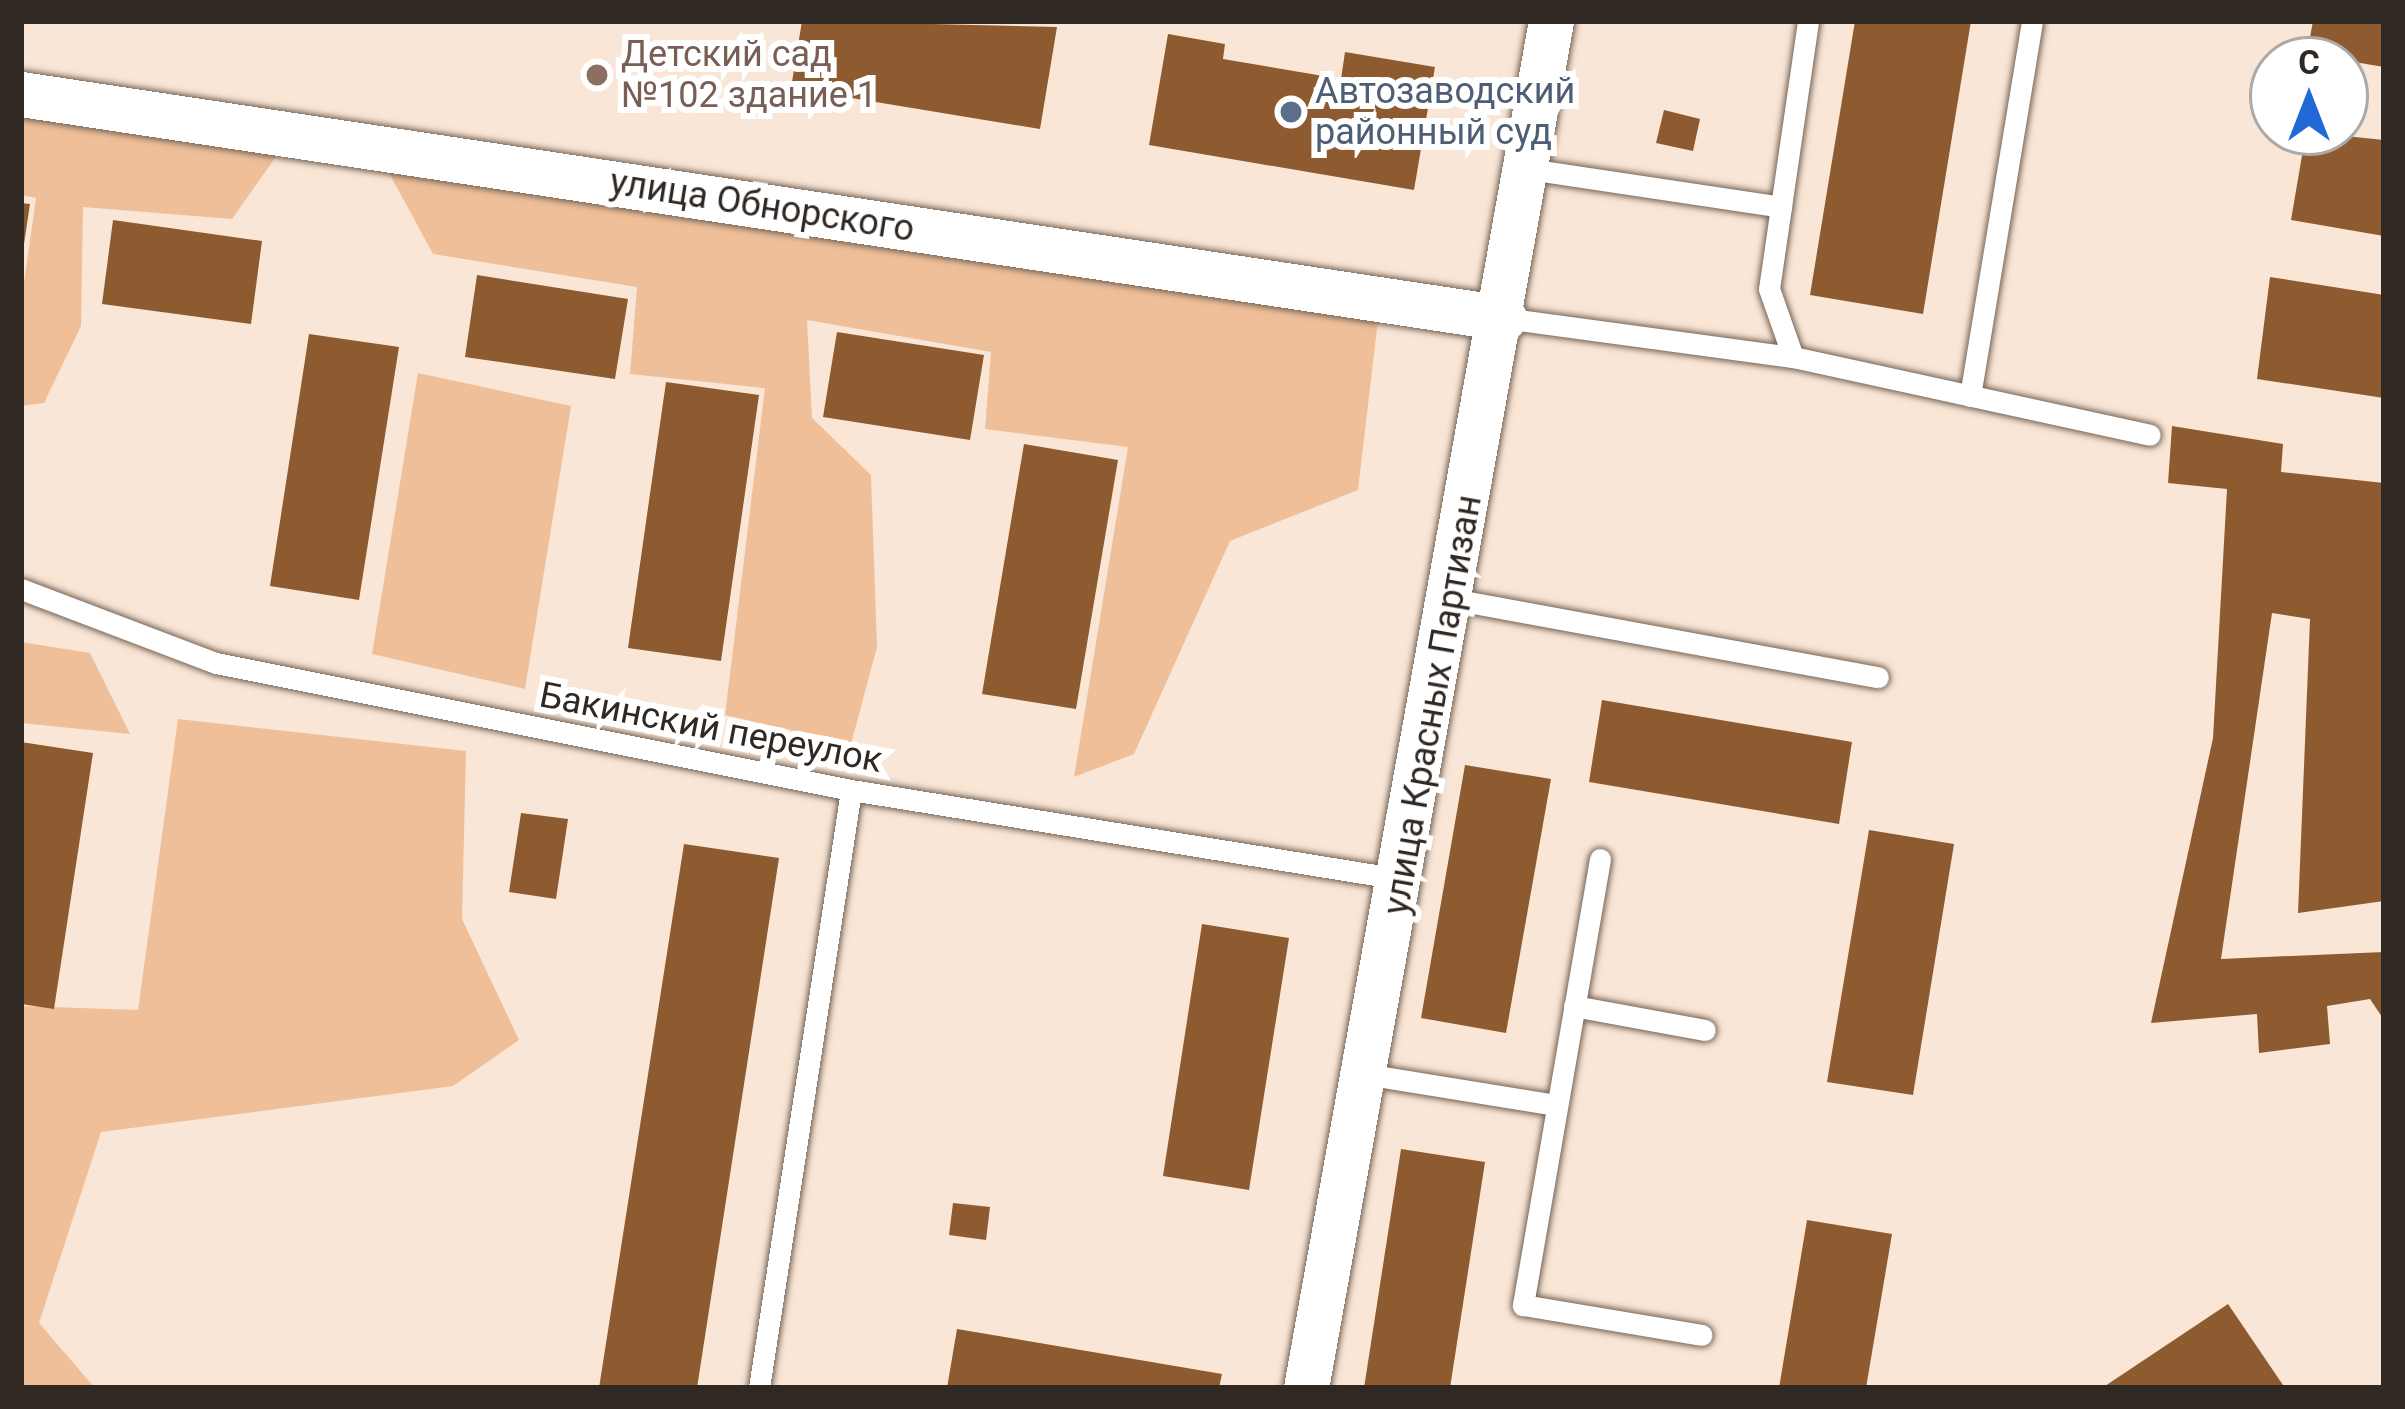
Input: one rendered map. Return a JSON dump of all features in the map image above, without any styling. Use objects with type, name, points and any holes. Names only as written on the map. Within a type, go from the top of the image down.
[{"type":"street","name":"улица Красных Партизан","points":[[1306,1388],[1504,318],[1528,170],[1543,22]]},
{"type":"street","name":"улица Обнорского","points":[[21,94],[1504,318]]},
{"type":"lane","points":[[1792,357],[1769,289],[1808,21]]},
{"type":"lane","points":[[1970,396],[2032,21]]},
{"type":"lane","points":[[1528,170],[1780,207]]},
{"type":"lane","points":[[1504,318],[1792,357],[2150,435]]},
{"type":"lane","name":"Бакинский переулок","points":[[21,589],[215,663],[851,790],[1401,879]]},
{"type":"lane","points":[[1452,599],[1877,677]]},
{"type":"lane","points":[[759,1388],[851,790]]},
{"type":"lane","points":[[1600,859],[1523,1305],[1702,1335]]},
{"type":"lane","points":[[1574,1006],[1705,1030]]},
{"type":"lane","points":[[1365,1074],[1556,1105]]},
{"type":"shaded area","points":[[21,108],[282,148],[232,219],[83,207],[81,326],[44,403],[21,406],[21,304],[36,198],[21,195]]},
{"type":"shaded area","points":[[388,171],[1378,320],[1358,490],[1230,541],[1134,754],[1074,777],[1128,447],[985,429],[991,352],[807,320],[812,418],[871,475],[877,647],[851,744],[725,715],[765,388],[630,374],[637,287],[433,254]]},
{"type":"shaded area","points":[[418,373],[571,406],[525,689],[372,654]]},
{"type":"shaded area","points":[[21,642],[90,653],[130,734],[21,723]]},
{"type":"shaded area","points":[[178,719],[466,751],[462,919],[519,1040],[453,1086],[101,1132],[39,1323],[95,1388],[21,1388],[21,1006],[138,1010]]},
{"type":"building","points":[[802,21],[1057,27],[1040,129],[791,88]]},
{"type":"building","points":[[1855,21],[1971,21],[1923,314],[1810,295]]},
{"type":"building","points":[[2313,21],[2384,21],[2384,67],[2369,64],[2369,36],[2310,36]]},
{"type":"building","name":"Автозаводский районный суд","points":[[1168,34],[1225,44],[1223,59],[1341,79],[1345,52],[1435,67],[1414,190],[1149,145]]},
{"type":"building","points":[[1664,110],[1700,119],[1693,151],[1656,143]]},
{"type":"building","points":[[2369,138],[2384,140],[2384,236],[2291,220],[2302,156],[2369,156]]},
{"type":"building","points":[[21,203],[30,204],[24,244],[21,244]]},
{"type":"building","points":[[113,220],[262,241],[251,324],[102,304]]},
{"type":"building","points":[[477,275],[628,299],[615,379],[465,357]]},
{"type":"building","points":[[2270,277],[2384,295],[2384,398],[2257,379]]},
{"type":"building","points":[[837,332],[984,355],[970,440],[823,417]]},
{"type":"building","points":[[309,334],[399,347],[359,600],[270,586]]},
{"type":"building","points":[[666,382],[759,395],[721,661],[628,648]]},
{"type":"building","points":[[2172,426],[2283,444],[2281,472],[2384,483],[2384,901],[2298,913],[2310,619],[2272,613],[2221,959],[2384,952],[2384,1020],[2370,999],[2327,1006],[2330,1044],[2259,1053],[2257,1014],[2151,1023],[2213,738],[2227,489],[2168,483]]},
{"type":"building","points":[[1024,444],[1118,460],[1076,709],[982,694]]},
{"type":"building","points":[[1602,700],[1852,742],[1839,824],[1589,782]]},
{"type":"building","points":[[21,742],[93,753],[54,1009],[21,1004]]},
{"type":"building","points":[[1465,765],[1551,779],[1506,1033],[1421,1018]]},
{"type":"building","points":[[521,813],[568,819],[556,899],[509,892]]},
{"type":"building","points":[[1869,830],[1954,844],[1913,1095],[1827,1082]]},
{"type":"building","points":[[684,844],[779,858],[697,1388],[599,1388]]},
{"type":"building","points":[[1202,924],[1289,938],[1249,1190],[1163,1176]]},
{"type":"building","points":[[1401,1149],[1485,1162],[1450,1388],[1364,1388]]},
{"type":"building","points":[[953,1203],[990,1207],[986,1240],[949,1235]]},
{"type":"building","points":[[1807,1220],[1892,1234],[1866,1388],[1779,1388]]},
{"type":"building","points":[[2228,1304],[2285,1388],[2102,1388]]},
{"type":"building","points":[[957,1329],[1222,1374],[1219,1388],[947,1388]]},
{"type":"place","name":"Детский сад №102 здание 1","points":[[597,75]]},
{"type":"place","name":"Автозаводский районный суд","points":[[1291,112]]}]
